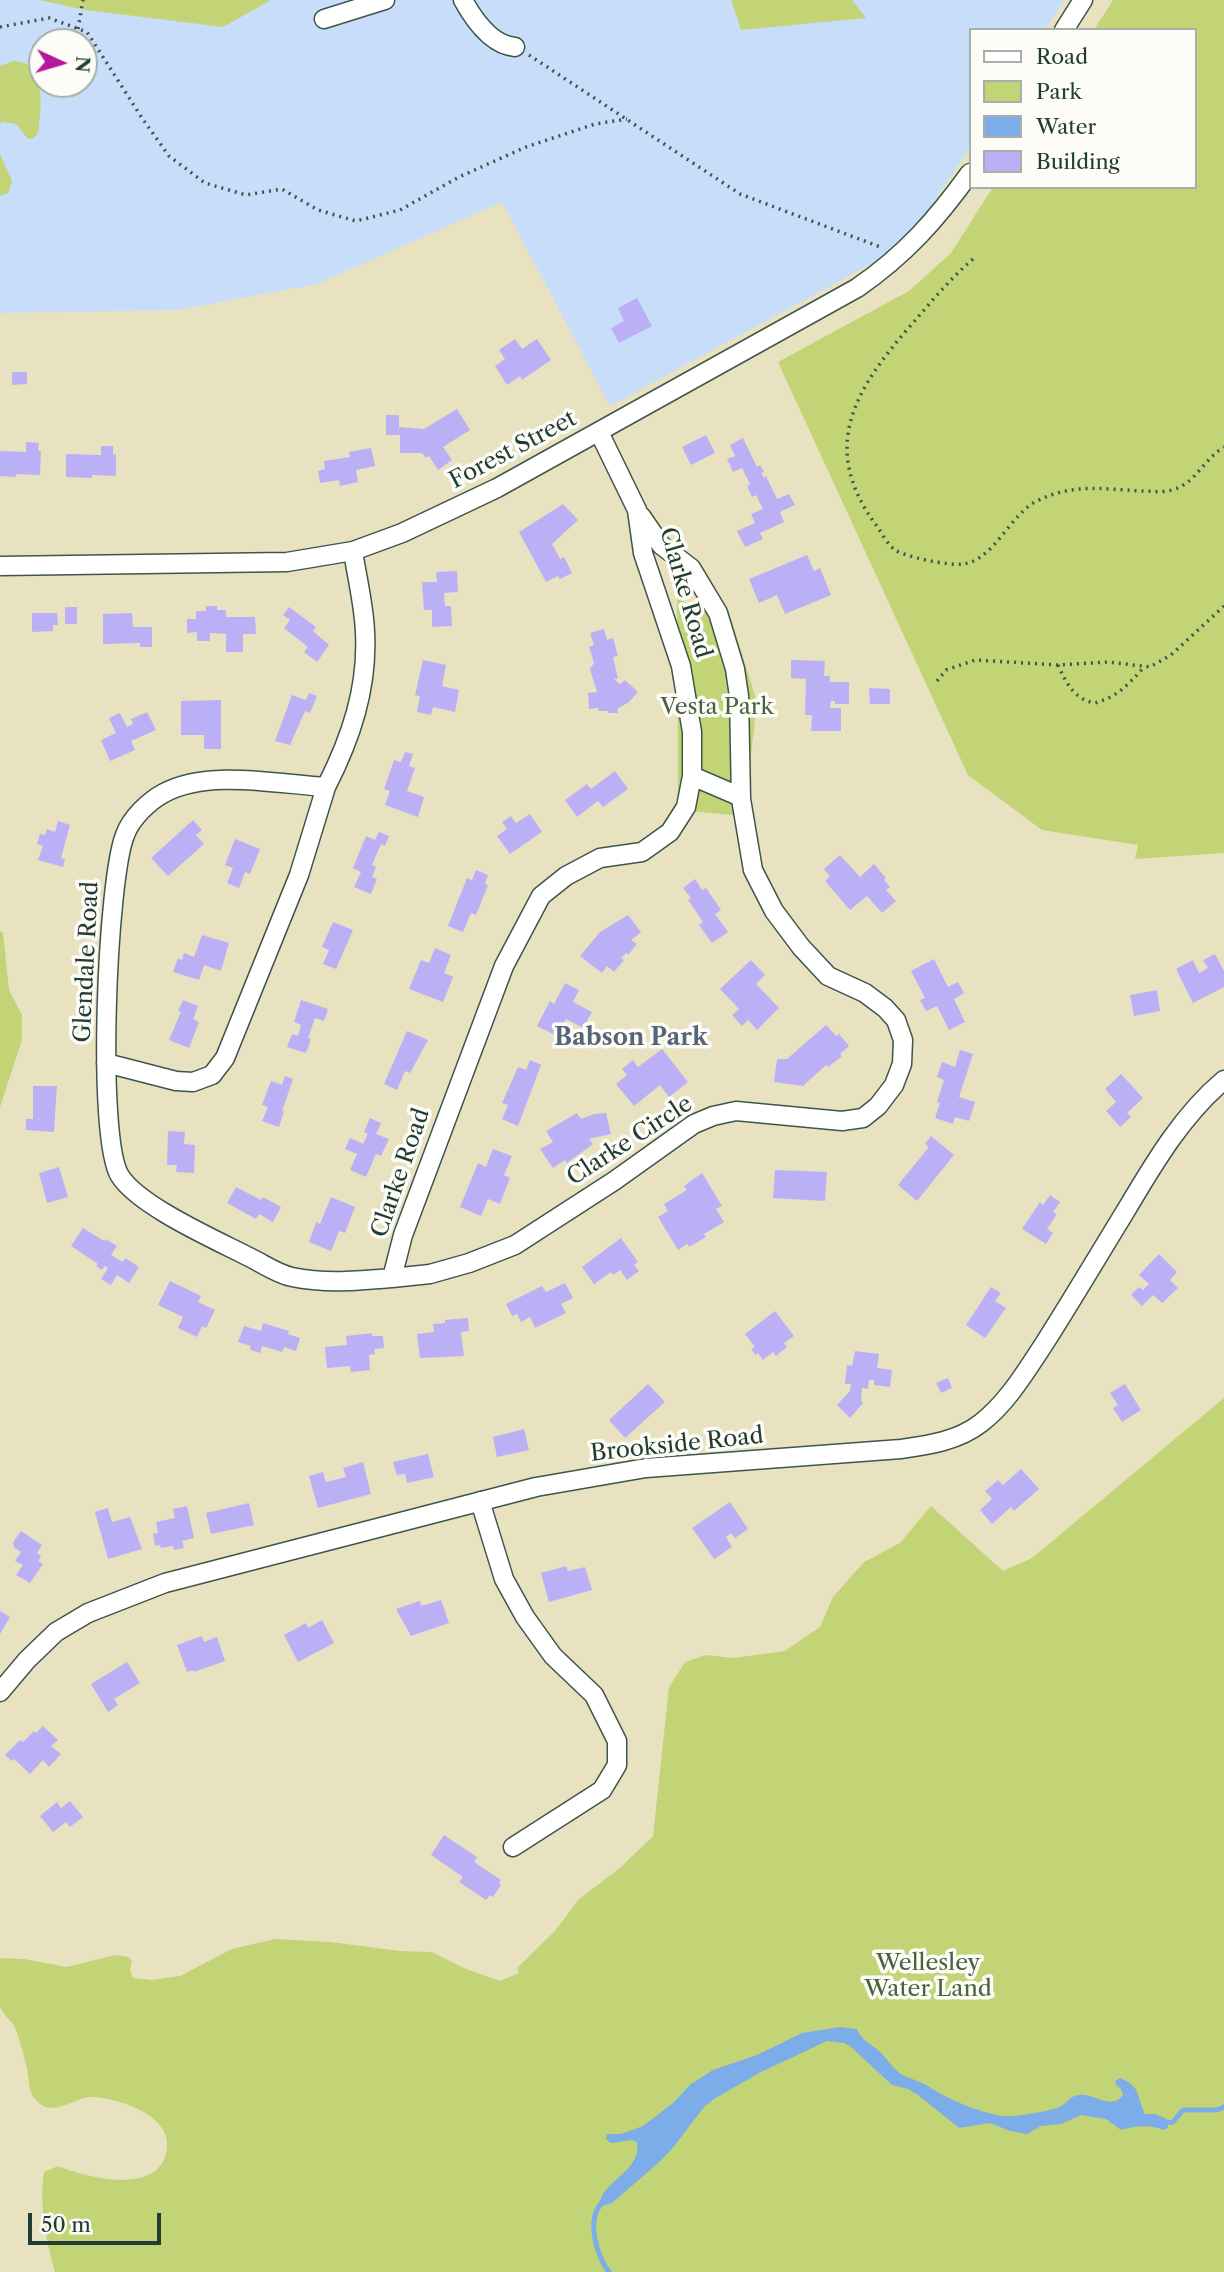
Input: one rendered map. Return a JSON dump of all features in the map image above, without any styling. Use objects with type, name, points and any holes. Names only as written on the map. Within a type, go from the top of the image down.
[{"type":"street","points":[[324,19],[385,0]]},
{"type":"street","points":[[463,0],[475,21],[505,46],[515,47]]},
{"type":"street","points":[[1065,28],[1083,0]]},
{"type":"street","name":"Forest Street","points":[[0,566],[287,562],[353,551],[469,502],[831,304],[901,255],[931,223],[968,176]]},
{"type":"street","name":"Clarke Road","points":[[392,1278],[408,1223],[504,966],[541,896],[566,876],[600,858],[642,852],[670,832],[686,807],[692,776],[692,732],[681,666],[643,553],[637,510],[599,432]]},
{"type":"street","name":"Clarke Circle","points":[[392,1278],[430,1274],[470,1263],[515,1245],[614,1181],[694,1124],[713,1116],[736,1111],[842,1121],[863,1118],[878,1106],[894,1085],[902,1064],[904,1040],[896,1020],[866,993],[828,976],[801,947],[774,911],[753,870],[741,797],[739,696],[735,669],[718,614],[691,568],[661,545],[648,530],[637,510]]},
{"type":"street","name":"Glendale Road","points":[[326,787],[197,780],[163,793],[138,814],[125,832],[118,860],[110,925],[106,1063],[176,1081],[193,1082],[212,1075],[225,1058],[299,875],[326,787],[343,754],[358,709],[366,668],[365,630],[353,551]]},
{"type":"street","points":[[692,776],[741,797]]},
{"type":"street","points":[[106,1063],[110,1138],[119,1175],[141,1197],[178,1221],[289,1277],[327,1282],[392,1278]]},
{"type":"street","name":"Brookside Road","points":[[0,1692],[56,1632],[98,1609],[165,1583],[536,1487],[646,1468],[901,1450],[957,1437],[981,1423],[1016,1386],[1163,1151],[1202,1100],[1224,1080]]},
{"type":"street","points":[[480,1501],[504,1578],[525,1616],[553,1656],[594,1695],[617,1741],[617,1765],[602,1790],[513,1847]]},
{"type":"path","points":[[78,28],[83,0]]},
{"type":"path","points":[[0,27],[48,19],[75,28]]},
{"type":"path","points":[[515,47],[740,194],[901,255]]},
{"type":"path","points":[[98,49],[169,156],[205,183],[246,195],[282,189],[318,210],[356,221],[400,210],[459,177],[526,148],[595,124],[627,119]]},
{"type":"path","points":[[973,258],[946,284],[879,363],[853,411],[848,427],[847,467],[853,483],[864,509],[895,550],[962,565],[985,554],[1023,511],[1037,501],[1073,488],[1166,492],[1175,490],[1185,485],[1214,453],[1224,447]]},
{"type":"path","points":[[937,681],[942,674],[968,661],[1058,665],[1108,662],[1144,667],[1156,665],[1171,655],[1224,606]]},
{"type":"path","points":[[1058,665],[1077,696],[1095,703],[1114,696],[1144,667]]},
{"type":"shaded area","points":[[0,0],[1064,0],[1046,28],[968,28],[968,150],[927,212],[883,257],[610,406],[502,202],[317,284],[178,310],[0,313]]},
{"type":"green space","points":[[39,0],[271,0],[223,27],[86,10]]},
{"type":"green space","points":[[731,0],[852,0],[866,18],[741,30]]},
{"type":"green space","points":[[1113,0],[1224,0],[1224,853],[1135,859],[1138,845],[1042,830],[968,775],[778,362],[909,291],[951,253],[992,189],[1196,189],[1196,28],[1095,28]]},
{"type":"green space","points":[[13,61],[28,66],[28,98],[41,98],[39,130],[32,139],[27,138],[16,124],[0,124],[0,66]]},
{"type":"green space","points":[[0,154],[12,181],[8,193],[0,196]]},
{"type":"green space","name":"Vesta Park","points":[[677,599],[731,619],[757,702],[744,816],[678,810]]},
{"type":"green space","points":[[0,931],[3,933],[9,990],[22,1015],[22,1040],[0,1107]]},
{"type":"green space","name":"Wellesley Water Land","points":[[1224,1398],[1224,2272],[55,2272],[44,2222],[44,2172],[58,2166],[104,2178],[138,2178],[152,2173],[162,2163],[167,2147],[166,2138],[160,2126],[150,2116],[121,2102],[89,2097],[51,2108],[35,2099],[17,2033],[0,2006],[0,1958],[24,1959],[67,1967],[115,1955],[128,1957],[132,1961],[130,1970],[133,1978],[152,1980],[180,1976],[232,1949],[275,1939],[432,1952],[466,1969],[500,1981],[519,1973],[517,1968],[555,1931],[579,1899],[620,1868],[653,1836],[669,1687],[685,1662],[706,1655],[733,1658],[785,1651],[820,1627],[833,1597],[864,1562],[900,1543],[931,1506],[1003,1571],[1032,1558]],"holes":[[[622,2176],[628,2188],[612,2203],[604,2206],[600,2199]]]},
{"type":"water","points":[[840,2027],[857,2029],[863,2039],[901,2074],[981,2111],[1005,2116],[1031,2114],[1057,2108],[1079,2095],[1108,2102],[1118,2100],[1123,2095],[1115,2081],[1120,2078],[1135,2089],[1145,2114],[1155,2114],[1167,2119],[1168,2128],[1163,2130],[1142,2126],[1121,2130],[1106,2119],[1081,2115],[1061,2124],[1041,2126],[1027,2134],[990,2123],[959,2128],[918,2095],[892,2085],[850,2046],[827,2041],[759,2073],[714,2099],[704,2107],[657,2164],[612,2203],[599,2205],[607,2188],[634,2161],[637,2152],[637,2142],[632,2140],[611,2143],[606,2139],[607,2134],[621,2134],[643,2126],[673,2103],[691,2084],[713,2070],[757,2055],[802,2033]]},
{"type":"building","points":[[637,298],[652,326],[619,343],[611,328],[624,321],[618,308]]},
{"type":"building","points":[[515,339],[522,349],[537,339],[551,360],[522,380],[520,376],[507,385],[495,366],[505,359],[499,350]]},
{"type":"building","points":[[12,372],[27,372],[27,384],[12,385]]},
{"type":"building","points":[[457,409],[470,430],[443,447],[452,460],[438,470],[429,456],[426,458],[422,453],[400,453],[400,435],[386,435],[386,415],[399,415],[399,427],[424,429]]},
{"type":"building","points":[[706,435],[715,453],[691,465],[682,447]]},
{"type":"building","points":[[743,438],[777,499],[789,494],[795,505],[780,512],[784,522],[760,533],[763,539],[745,547],[737,531],[755,523],[751,514],[763,509],[756,495],[752,497],[747,486],[750,484],[742,468],[733,472],[727,459],[735,456],[730,445]]},
{"type":"building","points":[[26,442],[39,443],[40,475],[0,476],[0,451],[26,452]]},
{"type":"building","points":[[101,446],[113,446],[116,476],[66,477],[66,454],[101,455]]},
{"type":"building","points":[[371,448],[375,466],[356,470],[358,482],[340,486],[339,480],[320,483],[318,471],[325,469],[324,461],[350,457],[349,452]]},
{"type":"building","points":[[563,504],[578,520],[552,544],[560,559],[564,557],[572,573],[546,582],[519,532]]},
{"type":"building","points":[[807,555],[814,571],[820,568],[831,595],[785,614],[777,595],[759,603],[749,579]]},
{"type":"building","points":[[457,571],[458,592],[444,593],[445,606],[451,606],[452,626],[432,627],[432,610],[424,610],[422,582],[437,582],[436,572]]},
{"type":"building","points":[[206,606],[217,606],[217,610],[226,610],[226,617],[255,617],[256,634],[243,634],[243,652],[226,652],[226,634],[210,633],[210,641],[197,641],[197,632],[187,633],[187,619],[196,619],[196,611],[206,611]]},
{"type":"building","points":[[65,607],[77,607],[77,624],[65,624]]},
{"type":"building","points":[[289,607],[316,627],[313,631],[329,645],[317,662],[304,652],[308,647],[284,628],[290,620],[283,615]]},
{"type":"building","points":[[32,613],[57,613],[58,625],[53,625],[53,631],[32,632]]},
{"type":"building","points":[[132,613],[133,627],[152,627],[152,647],[140,647],[140,643],[103,644],[103,614]]},
{"type":"building","points":[[604,629],[607,640],[613,638],[618,656],[613,657],[618,678],[614,679],[620,684],[625,680],[638,692],[629,702],[617,709],[618,713],[599,711],[598,708],[589,709],[588,693],[597,692],[590,669],[594,663],[589,647],[594,645],[590,633]]},
{"type":"building","points":[[423,660],[446,665],[442,686],[459,690],[455,712],[433,707],[431,715],[417,712],[420,696],[415,695]]},
{"type":"building","points":[[791,660],[825,661],[824,676],[830,676],[830,682],[849,682],[849,704],[835,704],[835,701],[831,701],[830,708],[841,708],[841,731],[811,731],[812,715],[805,715],[806,679],[791,678]]},
{"type":"building","points":[[869,688],[890,689],[890,704],[870,704]]},
{"type":"building","points":[[309,693],[317,696],[310,713],[305,711],[290,745],[275,741],[292,695],[306,700]]},
{"type":"building","points":[[221,700],[221,749],[204,749],[204,735],[181,735],[181,701]]},
{"type":"building","points":[[147,712],[156,730],[131,741],[135,750],[110,761],[101,740],[116,733],[109,718],[120,713],[127,727],[133,724],[131,719]]},
{"type":"building","points":[[405,752],[413,754],[409,766],[415,768],[407,791],[424,797],[418,817],[385,805],[390,791],[384,789],[394,760],[401,762]]},
{"type":"building","points":[[615,771],[628,789],[603,807],[598,801],[577,817],[565,800],[587,784],[591,789]]},
{"type":"building","points":[[530,814],[542,832],[510,854],[497,836],[507,829],[502,822],[511,816],[516,823]]},
{"type":"building","points":[[193,820],[202,830],[196,835],[204,844],[168,876],[151,858]]},
{"type":"building","points":[[58,821],[70,825],[61,858],[65,859],[63,867],[38,860],[43,846],[37,844],[40,834],[45,835],[47,829],[55,832]]},
{"type":"building","points":[[379,832],[389,836],[385,846],[381,844],[372,865],[376,867],[372,877],[377,879],[371,894],[354,887],[361,872],[353,868],[366,836],[375,840]]},
{"type":"building","points":[[235,839],[260,849],[250,874],[245,872],[239,888],[227,883],[233,868],[225,865]]},
{"type":"building","points":[[840,855],[860,877],[874,864],[886,878],[884,880],[890,887],[886,890],[896,901],[882,913],[867,896],[850,910],[825,881],[830,876],[824,869]]},
{"type":"building","points":[[476,870],[488,875],[485,884],[488,885],[476,915],[471,913],[463,932],[448,926],[467,878],[472,880]]},
{"type":"building","points":[[695,879],[702,890],[706,888],[721,910],[715,914],[728,932],[712,943],[699,925],[703,922],[683,888]]},
{"type":"building","points":[[628,915],[641,932],[631,940],[637,944],[628,955],[626,953],[621,958],[624,960],[614,972],[607,966],[602,973],[580,956],[600,932]]},
{"type":"building","points":[[333,922],[353,930],[336,969],[323,964],[329,950],[322,947]]},
{"type":"building","points":[[202,935],[229,943],[221,971],[204,965],[199,980],[173,972],[178,958],[182,960],[184,953],[194,957]]},
{"type":"building","points":[[435,948],[451,955],[444,973],[453,977],[443,1002],[409,989],[421,960],[429,963]]},
{"type":"building","points":[[1215,954],[1224,971],[1224,987],[1193,1003],[1176,969],[1193,960],[1199,973],[1208,968],[1203,960]]},
{"type":"building","points":[[934,959],[948,987],[958,982],[964,993],[954,999],[965,1022],[949,1030],[937,1006],[926,1011],[920,1000],[925,998],[911,971]]},
{"type":"building","points":[[751,960],[765,975],[756,984],[779,1008],[757,1030],[748,1020],[742,1026],[732,1015],[739,1009],[720,989]]},
{"type":"building","points":[[565,983],[579,990],[573,1002],[592,1012],[583,1028],[566,1019],[562,1025],[568,1028],[563,1039],[537,1026],[550,1001],[554,1004]]},
{"type":"building","points":[[1157,990],[1160,1011],[1134,1016],[1130,995]]},
{"type":"building","points":[[183,1000],[198,1006],[193,1019],[199,1022],[189,1048],[169,1040]]},
{"type":"building","points":[[301,1000],[328,1009],[324,1021],[315,1018],[306,1053],[287,1047],[292,1034],[298,1036],[301,1025],[294,1022]]},
{"type":"building","points":[[826,1025],[836,1036],[839,1034],[849,1046],[840,1054],[842,1056],[828,1067],[826,1065],[803,1086],[774,1082],[777,1059],[787,1059]]},
{"type":"building","points":[[407,1031],[428,1040],[410,1073],[405,1071],[397,1090],[384,1084]]},
{"type":"building","points":[[662,1049],[688,1082],[669,1097],[660,1085],[634,1106],[616,1084],[627,1075],[622,1069],[633,1060],[638,1067]]},
{"type":"building","points":[[960,1050],[973,1054],[959,1097],[975,1102],[969,1121],[955,1117],[953,1124],[935,1118],[944,1080],[937,1077],[942,1062],[955,1067]]},
{"type":"building","points":[[530,1060],[541,1065],[518,1126],[502,1119],[508,1105],[502,1103],[518,1067],[526,1070]]},
{"type":"building","points":[[1121,1074],[1143,1098],[1127,1113],[1131,1117],[1120,1127],[1106,1111],[1116,1102],[1105,1089]]},
{"type":"building","points":[[285,1076],[293,1079],[279,1127],[262,1121],[268,1107],[262,1105],[271,1081],[282,1085]]},
{"type":"building","points":[[33,1086],[57,1086],[54,1132],[26,1130],[26,1119],[33,1119]]},
{"type":"building","points":[[577,1113],[581,1119],[606,1113],[611,1134],[589,1139],[593,1144],[567,1163],[565,1160],[553,1168],[540,1149],[553,1142],[546,1131]]},
{"type":"building","points":[[370,1118],[381,1123],[376,1134],[389,1139],[381,1156],[376,1154],[366,1177],[350,1170],[357,1154],[345,1149],[350,1138],[363,1144],[368,1134],[364,1132]]},
{"type":"building","points":[[168,1131],[185,1132],[184,1144],[195,1145],[194,1173],[176,1172],[177,1165],[167,1165]]},
{"type":"building","points":[[931,1136],[954,1155],[917,1201],[898,1185],[929,1147],[925,1144]]},
{"type":"building","points":[[493,1149],[512,1156],[504,1175],[510,1178],[500,1204],[488,1199],[481,1216],[460,1207],[478,1163],[486,1167]]},
{"type":"building","points":[[59,1167],[68,1197],[47,1203],[39,1173]]},
{"type":"building","points":[[775,1170],[827,1172],[825,1201],[773,1198]]},
{"type":"building","points":[[702,1173],[722,1206],[716,1209],[724,1222],[704,1234],[706,1237],[678,1250],[658,1217],[668,1211],[664,1204],[687,1190],[684,1186]]},
{"type":"building","points":[[236,1187],[281,1207],[273,1222],[259,1214],[256,1219],[227,1203]]},
{"type":"building","points":[[1050,1195],[1060,1202],[1053,1212],[1057,1214],[1047,1229],[1053,1233],[1046,1244],[1022,1229],[1040,1202],[1043,1205]]},
{"type":"building","points":[[331,1197],[355,1207],[345,1233],[339,1231],[331,1251],[309,1242],[316,1222],[320,1224]]},
{"type":"building","points":[[83,1228],[117,1246],[111,1255],[123,1262],[125,1258],[139,1267],[129,1283],[117,1275],[111,1285],[101,1279],[108,1268],[105,1266],[102,1270],[96,1266],[98,1264],[71,1246]]},
{"type":"building","points":[[621,1238],[638,1262],[634,1265],[639,1271],[627,1280],[620,1270],[613,1275],[611,1272],[594,1284],[582,1267]]},
{"type":"building","points":[[1159,1254],[1177,1272],[1170,1280],[1178,1288],[1162,1303],[1153,1295],[1142,1306],[1131,1295],[1139,1287],[1143,1290],[1149,1284],[1139,1275]]},
{"type":"building","points":[[170,1281],[201,1296],[198,1302],[215,1310],[206,1328],[202,1326],[197,1337],[178,1328],[183,1317],[158,1305]]},
{"type":"building","points":[[565,1283],[573,1298],[561,1304],[566,1313],[535,1328],[530,1317],[521,1322],[517,1314],[512,1316],[506,1304],[542,1286],[546,1292]]},
{"type":"building","points":[[991,1287],[1001,1293],[995,1301],[1006,1308],[985,1338],[966,1325]]},
{"type":"building","points":[[775,1311],[794,1336],[784,1343],[787,1347],[776,1356],[773,1352],[763,1360],[751,1349],[755,1347],[745,1334]]},
{"type":"building","points":[[468,1318],[469,1331],[461,1332],[464,1356],[420,1358],[417,1334],[434,1332],[433,1324],[445,1323],[445,1320]]},
{"type":"building","points":[[263,1323],[289,1331],[288,1334],[300,1338],[296,1351],[284,1347],[282,1352],[262,1346],[260,1353],[250,1350],[251,1346],[238,1342],[244,1326],[261,1331]]},
{"type":"building","points":[[372,1333],[372,1336],[383,1336],[384,1348],[374,1349],[375,1354],[369,1355],[370,1370],[351,1372],[350,1366],[327,1368],[325,1347],[347,1345],[346,1336]]},
{"type":"building","points":[[855,1351],[879,1354],[877,1368],[892,1370],[890,1387],[874,1385],[874,1380],[869,1380],[868,1389],[862,1388],[863,1403],[850,1418],[837,1405],[850,1391],[851,1384],[845,1384],[847,1365],[852,1366]]},
{"type":"building","points":[[948,1378],[952,1388],[941,1393],[936,1383]]},
{"type":"building","points":[[648,1384],[665,1402],[625,1438],[609,1420]]},
{"type":"building","points":[[1125,1384],[1141,1410],[1122,1422],[1113,1408],[1118,1405],[1110,1393]]},
{"type":"building","points":[[524,1429],[529,1450],[497,1457],[493,1437]]},
{"type":"building","points":[[428,1454],[434,1477],[407,1483],[405,1474],[397,1475],[393,1462]]},
{"type":"building","points":[[363,1462],[371,1494],[318,1508],[309,1476],[323,1472],[326,1482],[346,1477],[343,1468]]},
{"type":"building","points":[[1021,1469],[1039,1489],[1014,1511],[1011,1507],[992,1524],[980,1510],[992,1499],[985,1491],[998,1480],[1003,1485]]},
{"type":"building","points":[[730,1502],[748,1529],[735,1538],[731,1533],[726,1537],[732,1547],[714,1559],[692,1528]]},
{"type":"building","points":[[249,1503],[254,1525],[211,1534],[206,1513]]},
{"type":"building","points":[[187,1506],[194,1538],[182,1541],[184,1548],[174,1550],[173,1546],[155,1546],[153,1534],[158,1533],[156,1522],[175,1518],[173,1509]]},
{"type":"building","points":[[108,1508],[112,1522],[130,1517],[142,1549],[108,1559],[95,1512]]},
{"type":"building","points":[[21,1531],[42,1545],[37,1553],[41,1556],[38,1561],[43,1564],[30,1583],[16,1575],[23,1565],[15,1561],[21,1552],[14,1547],[13,1542]]},
{"type":"building","points":[[566,1566],[568,1571],[585,1567],[592,1590],[549,1602],[541,1573]]},
{"type":"building","points":[[441,1600],[449,1623],[411,1636],[396,1609],[420,1601],[421,1606]]},
{"type":"building","points":[[0,1611],[10,1617],[0,1634]]},
{"type":"building","points":[[322,1620],[334,1643],[298,1662],[284,1635],[306,1623],[308,1628]]},
{"type":"building","points":[[202,1636],[204,1642],[217,1637],[225,1661],[187,1672],[177,1645]]},
{"type":"building","points":[[127,1662],[140,1683],[114,1699],[118,1705],[108,1712],[91,1684]]},
{"type":"building","points":[[43,1726],[58,1740],[51,1746],[61,1754],[49,1767],[43,1760],[30,1774],[14,1759],[12,1761],[5,1755],[20,1740],[23,1742]]},
{"type":"building","points":[[70,1801],[83,1817],[70,1827],[66,1822],[53,1832],[40,1816],[57,1802],[61,1808]]},
{"type":"building","points":[[444,1835],[477,1857],[474,1862],[501,1880],[501,1885],[493,1897],[490,1895],[486,1900],[459,1882],[463,1877],[431,1855]]},
{"type":"waterway","points":[[1163,2123],[1173,2122],[1183,2110],[1217,2110],[1224,2107]]},
{"type":"waterway","points":[[604,2201],[595,2216],[594,2236],[600,2256],[609,2272]]},
{"type":"district","name":"Babson Park","points":[[631,1038]]}]
